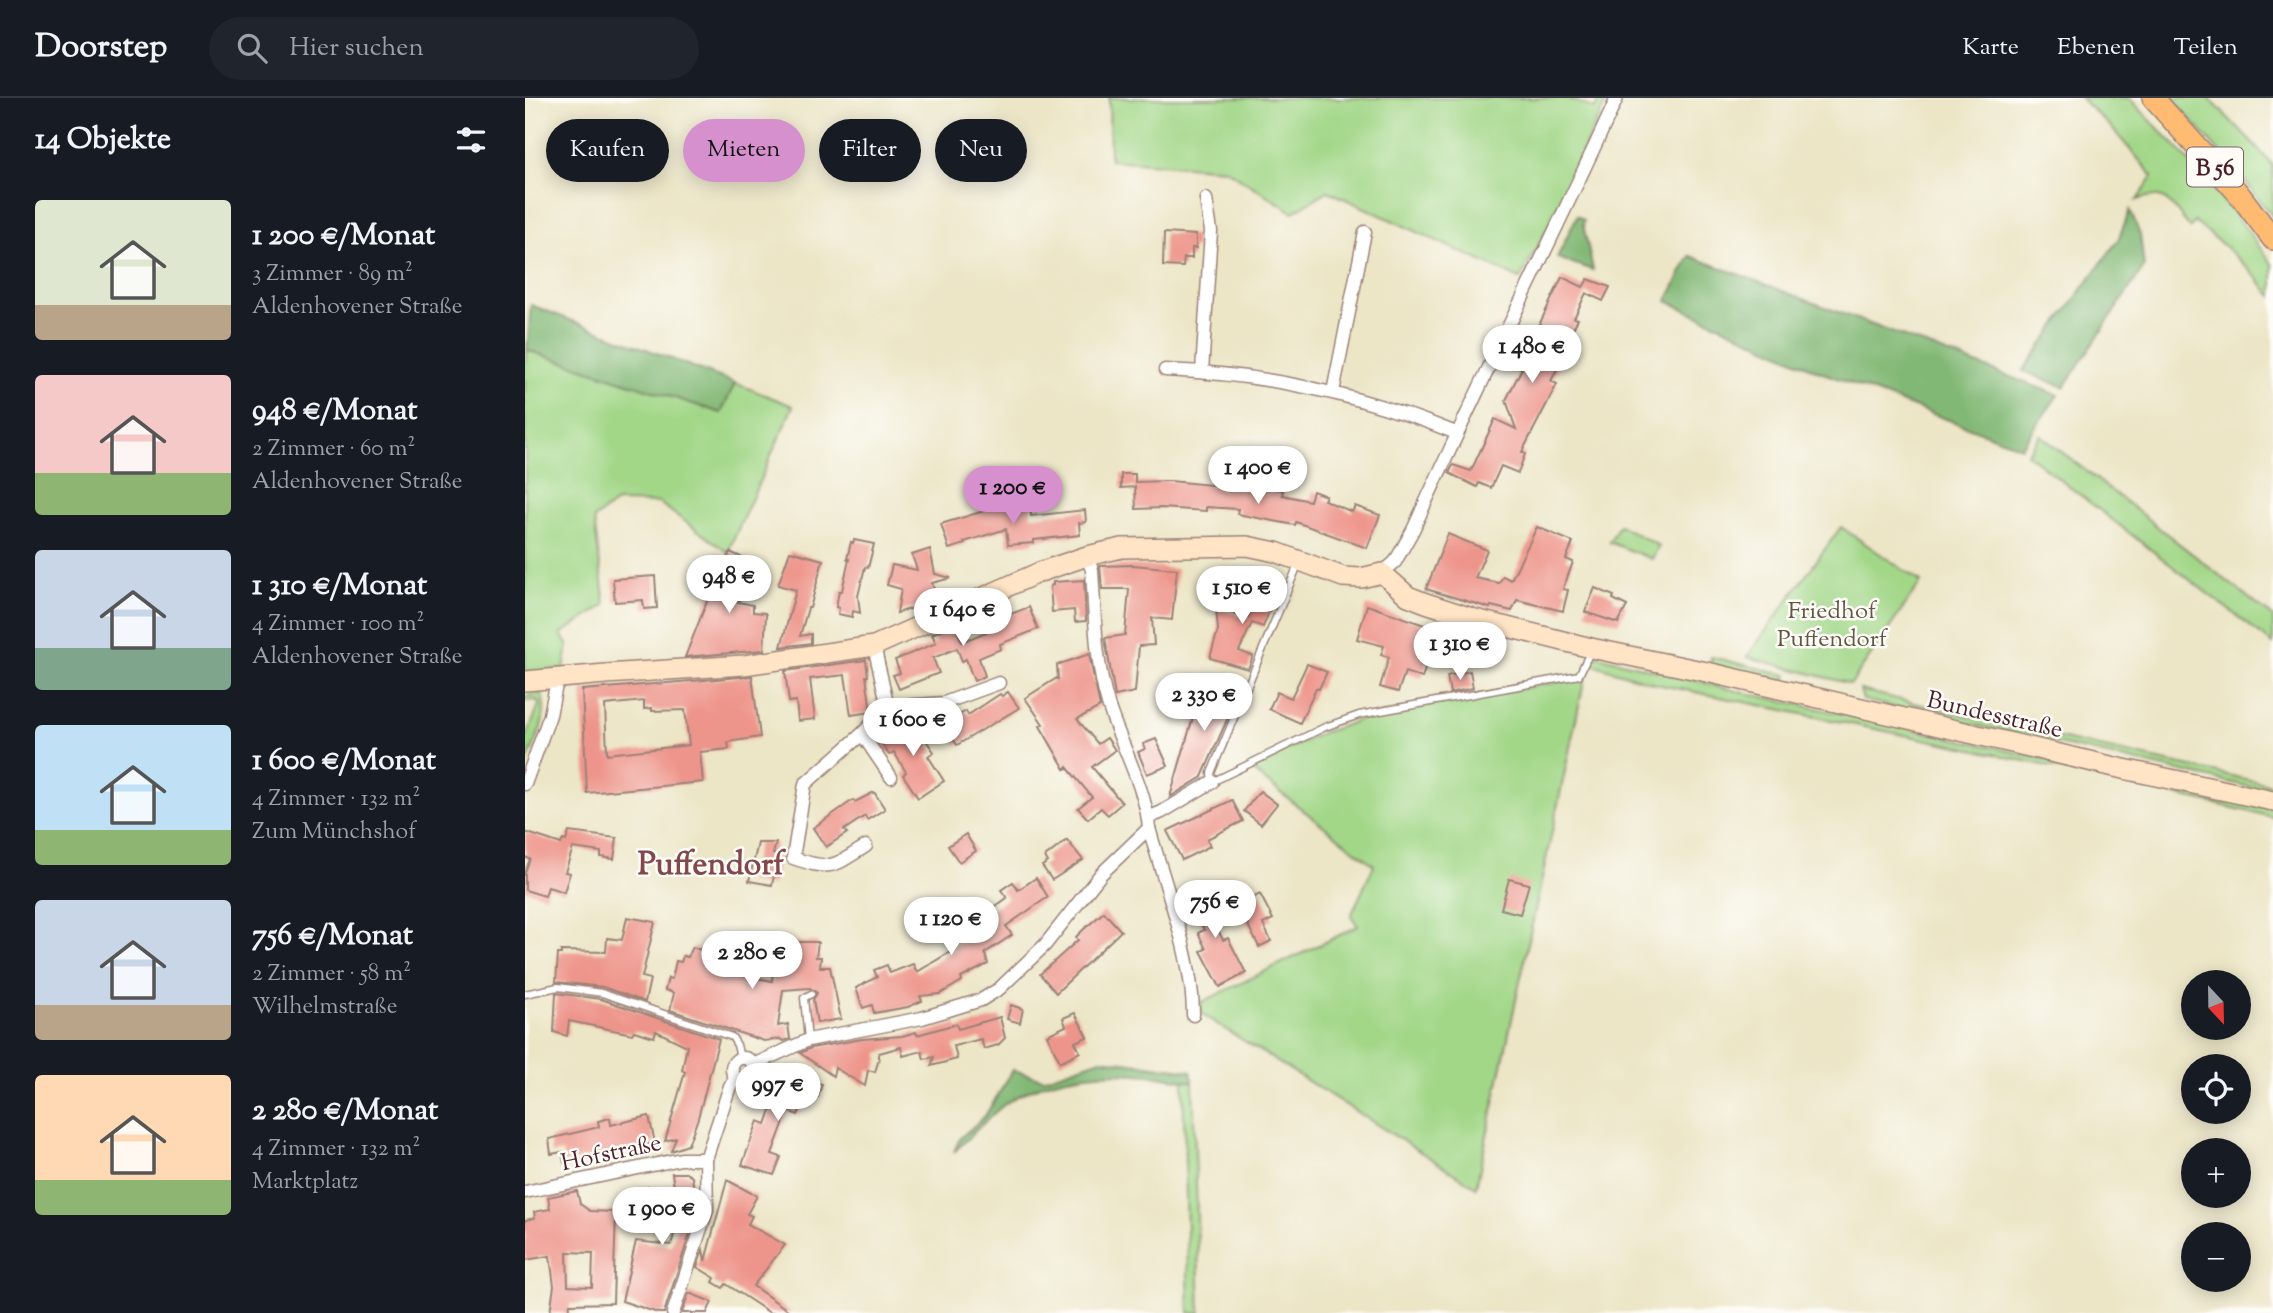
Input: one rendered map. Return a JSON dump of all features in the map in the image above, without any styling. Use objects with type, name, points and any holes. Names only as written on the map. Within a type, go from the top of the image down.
[{"type":"main road","name":"B 56","points":[[2153,98],[2239,194],[2273,239]]},
{"type":"street","points":[[525,681],[744,665],[874,646],[1040,572],[1087,556],[1122,548],[1247,546],[1300,559],[1343,577],[1361,578],[1382,573],[1395,562],[1413,530],[1456,433],[1568,205],[1617,98]]},
{"type":"street","points":[[1202,372],[1211,231],[1206,199]]},
{"type":"street","points":[[1332,392],[1366,232]]},
{"type":"street","points":[[1165,370],[1263,379],[1332,392],[1388,408],[1456,433]]},
{"type":"street","points":[[1087,556],[1092,570],[1100,673],[1119,740],[1141,792],[1186,958],[1193,992],[1193,1015]]},
{"type":"street","name":"Bundesstraße","points":[[1382,573],[1408,596],[1475,619],[1649,662],[1707,672],[2273,801]]},
{"type":"street","points":[[874,646],[888,707]]},
{"type":"street","points":[[525,784],[550,715],[557,680]]},
{"type":"street","points":[[866,846],[835,866],[816,866],[793,858],[805,784],[888,707],[944,703],[999,684]]},
{"type":"street","points":[[862,733],[891,777]]},
{"type":"street","points":[[753,1065],[808,1040],[922,1018],[981,999],[999,989],[1045,945],[1101,874],[1148,823],[1212,782]]},
{"type":"street","points":[[740,1058],[748,1059],[753,1065],[754,1072],[748,1080],[736,1079],[731,1072],[734,1062],[740,1058]]},
{"type":"street","points":[[673,1313],[707,1210],[706,1159],[730,1087],[736,1079]]},
{"type":"street","name":"Hofstraße","points":[[525,1192],[681,1159],[706,1159]]},
{"type":"lane","points":[[1300,559],[1211,774],[1212,782],[1312,733],[1359,715],[1579,675],[1591,648]]},
{"type":"lane","points":[[525,994],[558,987],[603,993],[731,1037],[737,1045],[740,1058]]},
{"type":"lane","points":[[808,1040],[804,998],[811,994]]},
{"type":"green space","points":[[1109,98],[1566,98],[1595,109],[1600,98],[1608,98],[1544,235],[1520,279],[1328,191],[1293,212],[1225,169],[1110,160]]},
{"type":"green space","points":[[2080,98],[2129,98],[2182,153],[2273,265],[2273,297],[2226,248],[2194,222],[2190,228],[2168,202],[2155,196],[2137,200],[2153,176],[2110,126]]},
{"type":"green space","points":[[2172,98],[2209,98],[2273,165],[2273,217],[2243,179]]},
{"type":"green space","points":[[2130,210],[2140,235],[2144,267],[2064,387],[2023,371],[2118,240]]},
{"type":"green space","points":[[1577,216],[1584,220],[1593,270],[1557,258]]},
{"type":"green space","points":[[1690,256],[2058,395],[2021,447],[1818,371],[1667,301]]},
{"type":"green space","points":[[531,305],[735,383],[721,413],[527,350]]},
{"type":"green space","points":[[527,350],[721,413],[735,383],[793,406],[728,552],[659,503],[616,502],[594,519],[605,605],[561,634],[568,646],[564,669],[525,672],[525,362]]},
{"type":"green space","points":[[2040,435],[2273,617],[2273,644],[2027,454]]},
{"type":"green space","points":[[1619,525],[1659,546],[1652,559],[1609,542]]},
{"type":"green space","name":"Friedhof Puffendorf","points":[[1841,527],[1921,582],[1851,684],[1747,657]]},
{"type":"green space","points":[[1598,656],[1737,691],[2273,809],[2273,817],[1963,747],[1656,684],[1589,663]]},
{"type":"green space","points":[[1711,657],[1787,675],[1786,680],[1743,676],[1711,666]]},
{"type":"green space","points":[[1585,677],[1476,1187],[1203,1015],[1200,1003],[1358,926],[1351,916],[1374,865],[1252,768],[1322,733],[1375,715]]},
{"type":"green space","points":[[1860,690],[2068,740],[2273,785],[2273,792],[1863,700]]},
{"type":"green space","points":[[541,693],[544,702],[543,720],[525,766],[525,741],[539,705],[537,700],[525,701],[525,696]]},
{"type":"green space","points":[[1101,1059],[1191,1071],[1193,1082],[1121,1073],[1072,1077],[1049,1083],[1005,1104],[954,1152],[960,1138],[985,1116],[1013,1070],[1043,1079]]},
{"type":"green space","points":[[1183,1080],[1193,1082],[1200,1313],[1189,1313]]},
{"type":"building","points":[[1164,233],[1196,235],[1196,248],[1192,248],[1192,258],[1184,258],[1183,267],[1163,266]]},
{"type":"building","points":[[1562,277],[1583,287],[1588,279],[1610,287],[1603,301],[1586,293],[1574,318],[1578,319],[1569,337],[1572,338],[1551,381],[1557,384],[1522,452],[1525,454],[1518,473],[1501,466],[1491,488],[1479,483],[1477,487],[1449,473],[1453,465],[1471,471],[1495,419],[1516,429],[1506,400]]},
{"type":"building","points":[[1121,474],[1135,474],[1135,482],[1170,481],[1231,487],[1232,481],[1283,490],[1282,495],[1310,501],[1313,491],[1326,496],[1324,500],[1352,512],[1355,506],[1380,515],[1367,548],[1296,522],[1295,525],[1237,514],[1238,509],[1136,509],[1135,487],[1121,488]]},
{"type":"building","points":[[1030,504],[1031,516],[1085,510],[1086,522],[1079,523],[1080,535],[1008,545],[1006,529],[949,549],[941,524],[1004,505]]},
{"type":"building","points":[[1537,527],[1573,542],[1566,559],[1573,562],[1563,589],[1568,590],[1563,611],[1517,600],[1512,611],[1491,606],[1490,608],[1426,589],[1448,534],[1487,550],[1475,578],[1499,583],[1503,576],[1511,580]]},
{"type":"building","points":[[854,540],[874,544],[858,596],[860,613],[853,611],[852,617],[838,614],[839,608],[836,607],[839,591],[842,591],[851,542]]},
{"type":"building","points":[[930,549],[935,574],[951,578],[932,583],[935,592],[930,594],[932,602],[897,613],[901,589],[887,585],[892,565],[917,570],[912,555]]},
{"type":"building","points":[[790,551],[823,560],[800,636],[811,634],[811,643],[781,647],[796,590],[778,585]]},
{"type":"building","points":[[730,552],[756,564],[738,602],[753,605],[753,612],[765,613],[764,650],[685,657],[708,599]]},
{"type":"building","points":[[1133,565],[1177,569],[1172,620],[1152,618],[1154,645],[1139,646],[1135,692],[1115,696],[1105,638],[1125,635],[1129,589],[1102,589],[1100,566]]},
{"type":"building","points":[[655,576],[657,608],[644,609],[643,600],[615,602],[613,579]]},
{"type":"building","points":[[1261,577],[1280,583],[1263,627],[1252,623],[1239,651],[1253,656],[1248,669],[1210,658],[1218,630],[1216,608],[1248,618]]},
{"type":"building","points":[[1084,580],[1086,621],[1075,622],[1074,610],[1052,612],[1050,586],[1053,582]]},
{"type":"building","points":[[1595,588],[1614,596],[1613,599],[1627,606],[1618,623],[1585,612]]},
{"type":"building","points":[[1367,605],[1476,643],[1471,661],[1442,652],[1437,631],[1422,678],[1405,672],[1398,692],[1380,687],[1389,657],[1381,655],[1384,646],[1357,639]]},
{"type":"building","points":[[1029,607],[1038,629],[1000,644],[1001,649],[979,658],[985,676],[974,681],[966,659],[962,661],[957,648],[933,658],[939,673],[899,689],[893,675],[900,673],[895,660],[936,643],[932,634],[954,624],[962,642],[993,629],[990,622]]},
{"type":"building","points":[[1089,654],[1100,707],[1077,719],[1098,744],[1107,738],[1115,750],[1092,767],[1122,803],[1108,815],[1101,808],[1088,819],[1078,808],[1092,797],[1067,767],[1065,769],[1040,726],[1043,724],[1025,698],[1057,678],[1058,680],[1057,665]]},
{"type":"building","points":[[866,660],[871,712],[851,715],[845,675],[810,679],[815,719],[798,721],[796,701],[789,702],[785,671]]},
{"type":"building","points":[[1307,664],[1327,672],[1319,689],[1316,688],[1300,723],[1269,709],[1277,692],[1291,698]]},
{"type":"building","points":[[1470,671],[1473,688],[1450,693],[1447,676]]},
{"type":"building","points":[[752,676],[760,737],[728,742],[729,749],[700,752],[703,782],[587,793],[582,690]],"holes":[[[644,701],[644,709],[685,710],[689,745],[607,754],[605,705]]]},
{"type":"building","points":[[1197,682],[1239,692],[1202,777],[1170,797],[1198,700],[1193,699]]},
{"type":"building","points":[[1008,692],[1019,708],[957,745],[949,733],[955,728],[950,721],[966,711],[968,715],[1000,694],[1002,696]]},
{"type":"building","points":[[904,721],[915,738],[921,733],[934,752],[928,756],[944,781],[918,798],[903,775],[906,772],[894,752],[889,755],[878,738]]},
{"type":"building","points":[[1156,739],[1168,766],[1147,774],[1138,752],[1145,749],[1143,744]]},
{"type":"building","points":[[1260,791],[1277,804],[1261,824],[1244,811]]},
{"type":"building","points":[[874,792],[885,809],[867,820],[865,816],[844,830],[847,833],[826,847],[813,828],[853,800],[855,802]]},
{"type":"building","points":[[1232,800],[1243,821],[1207,839],[1210,846],[1182,860],[1167,831]]},
{"type":"building","points":[[525,832],[561,844],[563,840],[566,841],[569,832],[617,838],[614,859],[601,857],[601,852],[573,848],[565,872],[570,873],[564,892],[548,887],[545,896],[525,890],[525,872],[530,859],[525,857]]},
{"type":"building","points":[[966,834],[976,851],[959,862],[948,846]]},
{"type":"building","points":[[1067,840],[1083,860],[1052,880],[1042,866],[1048,862],[1045,857]]},
{"type":"building","points":[[758,843],[776,843],[773,854],[778,856],[772,885],[749,881]]},
{"type":"building","points":[[1036,878],[1048,897],[1006,926],[1012,935],[985,953],[988,964],[961,978],[962,981],[940,994],[920,996],[922,1001],[908,1007],[874,1013],[872,1005],[863,1008],[856,988],[877,977],[874,970],[887,965],[890,973],[913,964],[917,972],[983,930],[976,920],[1007,898],[1001,890],[1013,882],[1018,890]]},
{"type":"building","points":[[1509,879],[1529,884],[1520,914],[1501,909]]},
{"type":"building","points":[[1206,884],[1218,915],[1212,918],[1223,940],[1228,938],[1246,973],[1220,987],[1201,951],[1206,949],[1198,933],[1204,930],[1187,893]]},
{"type":"building","points":[[1260,894],[1273,919],[1263,924],[1271,941],[1259,947],[1238,905]]},
{"type":"building","points":[[1104,912],[1121,931],[1056,993],[1040,974]]},
{"type":"building","points":[[627,917],[655,922],[642,977],[650,979],[645,1002],[603,987],[556,982],[558,954],[561,954],[561,951],[606,952],[607,938],[622,940]]},
{"type":"building","points":[[775,942],[818,942],[816,957],[821,957],[820,967],[830,967],[841,1019],[817,1023],[813,1000],[817,993],[810,988],[783,990],[778,1026],[788,1024],[790,1039],[784,1041],[764,1041],[670,1010],[674,993],[665,990],[668,978],[672,979],[676,961],[681,962],[683,956],[688,957],[693,947],[730,962],[726,972],[772,981]]},
{"type":"building","points":[[556,993],[601,999],[719,1039],[688,1145],[671,1151],[676,1138],[665,1141],[685,1072],[682,1070],[687,1046],[656,1031],[654,1037],[634,1031],[632,1034],[569,1021],[567,1036],[554,1032]]},
{"type":"building","points":[[1011,1005],[1023,1009],[1020,1023],[1007,1019]]},
{"type":"building","points":[[1075,1013],[1087,1037],[1075,1042],[1080,1052],[1060,1062],[1047,1035],[1066,1026],[1063,1018]]},
{"type":"building","points":[[1000,1017],[1005,1038],[998,1045],[984,1049],[981,1039],[954,1046],[957,1059],[931,1066],[934,1057],[924,1059],[922,1051],[903,1056],[901,1047],[879,1053],[875,1072],[868,1070],[865,1086],[835,1068],[833,1076],[800,1053],[811,1048],[862,1039],[902,1036],[916,1032],[917,1035],[956,1024],[958,1029]]},
{"type":"building","points":[[791,1073],[822,1084],[818,1097],[807,1093],[798,1115],[788,1111],[772,1154],[781,1157],[774,1175],[742,1165],[758,1121],[766,1124],[782,1081],[787,1083]]},
{"type":"building","points":[[649,1116],[655,1143],[564,1163],[562,1152],[551,1154],[549,1139],[599,1127],[598,1121],[610,1118],[611,1125]]},
{"type":"building","points":[[672,1173],[686,1173],[692,1177],[697,1212],[664,1313],[658,1313],[622,1301],[636,1241],[671,1245],[678,1221],[642,1213],[648,1187],[675,1194]]},
{"type":"building","points":[[727,1180],[757,1196],[747,1214],[752,1216],[748,1224],[785,1245],[753,1286],[792,1313],[770,1313],[726,1284],[723,1288],[713,1282],[715,1278],[697,1267],[703,1250],[705,1261]]},
{"type":"building","points":[[577,1191],[580,1204],[590,1211],[616,1212],[613,1303],[570,1304],[569,1313],[550,1313],[554,1286],[550,1256],[525,1260],[525,1220],[535,1218],[534,1212],[550,1209],[548,1197]],"holes":[[[567,1252],[593,1253],[592,1287],[568,1286]]]},
{"type":"building","points":[[689,1293],[712,1302],[707,1313],[682,1313]]},
{"type":"district","name":"Puffendorf","points":[[711,863]]}]
